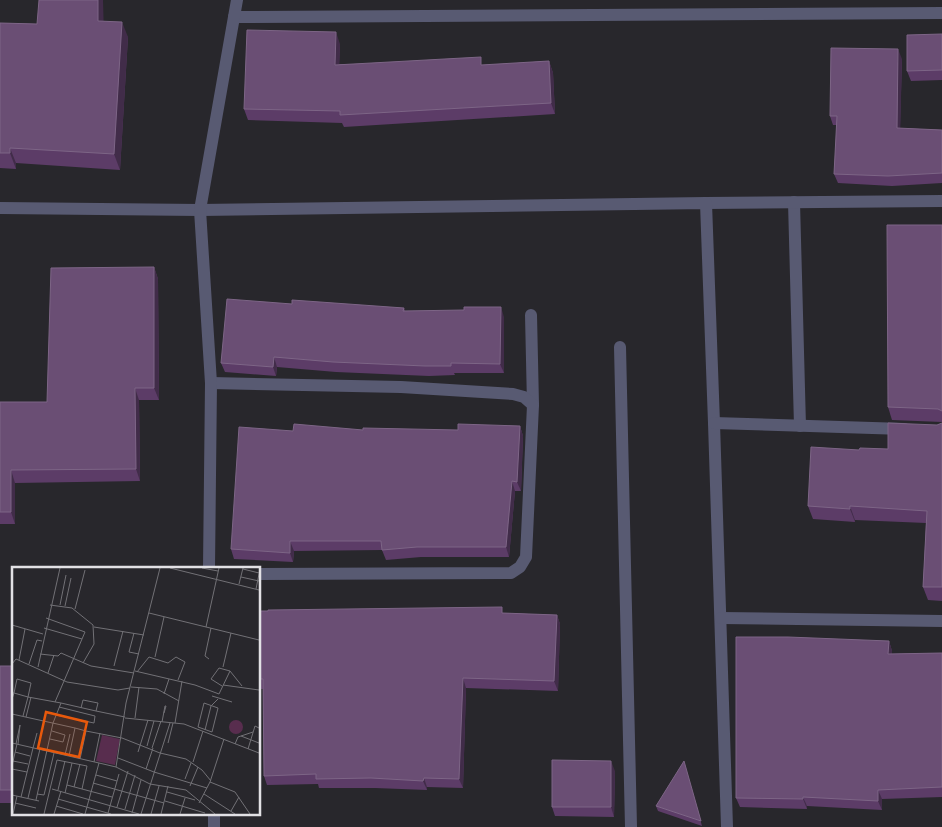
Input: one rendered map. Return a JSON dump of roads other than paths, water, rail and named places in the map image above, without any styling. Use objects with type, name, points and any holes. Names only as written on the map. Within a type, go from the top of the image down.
[{"type":"street","points":[[209,567],[211,383],[200,210],[237,0]]},
{"type":"street","points":[[234,17],[942,14]]},
{"type":"street","points":[[0,208],[200,210],[942,201]]},
{"type":"street","points":[[794,202],[800,426]]},
{"type":"street","points":[[706,203],[727,827]]},
{"type":"street","points":[[260,574],[511,573],[520,567],[526,557],[533,405],[531,315]]},
{"type":"street","points":[[620,347],[630,827]]},
{"type":"street","points":[[211,383],[402,387],[504,393],[524,397],[533,405]]},
{"type":"street","points":[[714,423],[914,429]]},
{"type":"street","points":[[721,618],[942,622]]},
{"type":"street","points":[[214,814],[214,827]]}]
